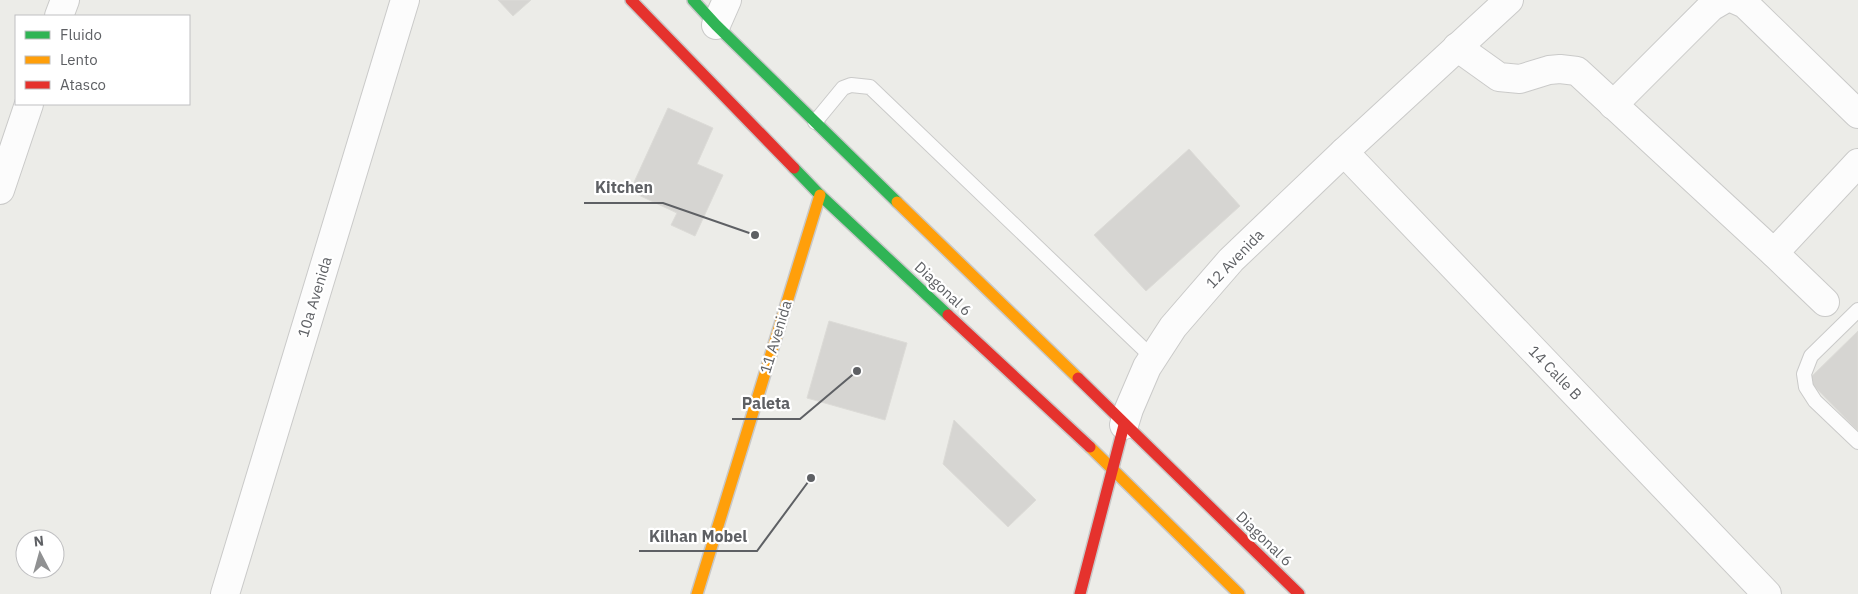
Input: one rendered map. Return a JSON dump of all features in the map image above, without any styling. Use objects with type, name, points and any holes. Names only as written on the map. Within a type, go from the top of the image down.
[{"type":"main road","name":"Diagonal 6","points":[[631,0],[820,195],[1114,469],[1239,594]]},
{"type":"main road","name":"Diagonal 6","points":[[694,0],[716,25],[1299,594]]},
{"type":"main road","name":"11 Avenida","points":[[698,594],[820,195]]},
{"type":"main road","name":"12 Avenida","points":[[1080,594],[1124,425]]},
{"type":"street","points":[[59,15],[65,0]]},
{"type":"street","name":"10a Avenida","points":[[225,594],[405,0]]},
{"type":"street","points":[[716,25],[727,0]]},
{"type":"street","name":"12 Avenida","points":[[1124,425],[1143,375],[1153,358],[1174,327],[1231,260],[1508,0]]},
{"type":"street","points":[[1613,105],[1711,7],[1723,0]]},
{"type":"street","points":[[1736,0],[1745,4],[1858,114]]},
{"type":"street","points":[[1457,47],[1499,77],[1520,79],[1549,70],[1577,70],[1825,302]]},
{"type":"street","points":[[0,190],[29,105]]},
{"type":"street","name":"14 Calle B","points":[[1344,152],[1766,594]]},
{"type":"street","points":[[1774,253],[1858,163]]},
{"type":"lane","points":[[815,122],[842,88],[851,85],[870,87],[1153,358]]},
{"type":"lane","points":[[1858,310],[1811,356],[1804,374],[1806,387],[1815,401],[1858,442]]},
{"type":"building","points":[[498,0],[531,0],[513,16]]},
{"type":"building","points":[[668,108],[713,128],[697,164],[723,175],[695,236],[671,225],[677,213],[630,191]]},
{"type":"building","points":[[1189,149],[1240,206],[1146,291],[1094,235]]},
{"type":"building","points":[[829,321],[907,343],[885,420],[807,398]]},
{"type":"building","points":[[1858,331],[1858,431],[1808,380]]},
{"type":"building","points":[[954,420],[1036,500],[1008,527],[943,464]]},
{"type":"traffic: fast","points":[[693,0],[716,25],[897,202]]},
{"type":"traffic: fast","points":[[794,168],[820,195],[948,315]]},
{"type":"traffic: slow","points":[[697,594],[820,195]]},
{"type":"traffic: slow","points":[[897,202],[1078,378]]},
{"type":"traffic: slow","points":[[1090,447],[1239,594]]},
{"type":"traffic: jam","points":[[631,0],[794,168]]},
{"type":"traffic: jam","points":[[948,315],[1090,447]]},
{"type":"traffic: jam","points":[[1078,378],[1299,594]]},
{"type":"traffic: jam","points":[[1080,594],[1124,425]]},
{"type":"place","name":"Kitchen","points":[[755,235]]},
{"type":"place","name":"Paleta","points":[[857,371]]},
{"type":"place","name":"Kilhan Mobel","points":[[811,478]]}]
